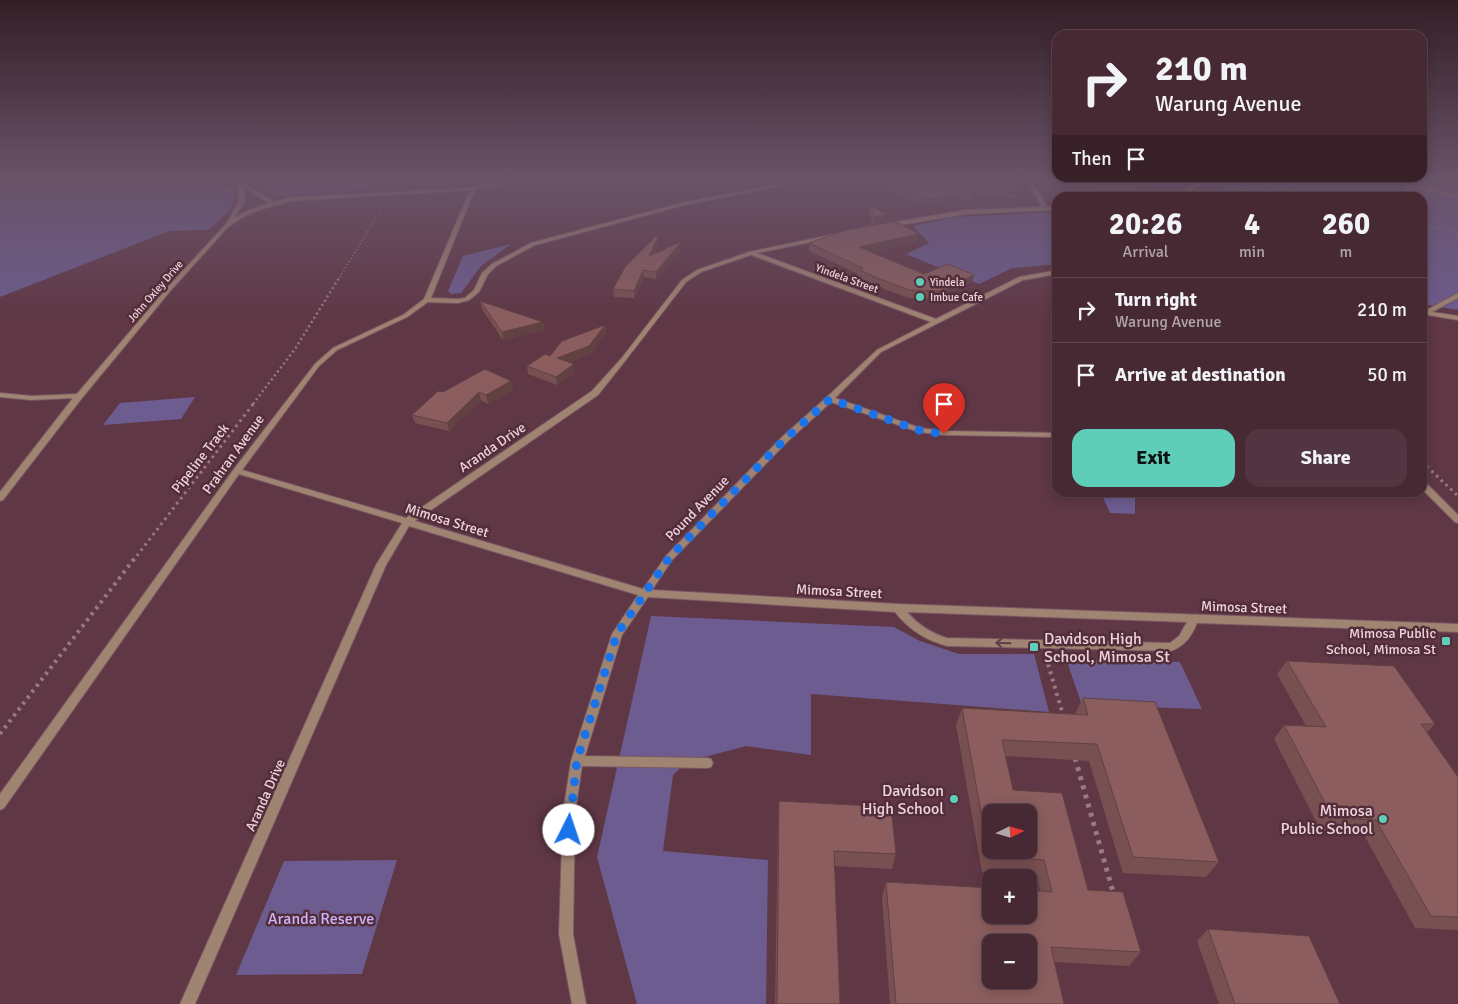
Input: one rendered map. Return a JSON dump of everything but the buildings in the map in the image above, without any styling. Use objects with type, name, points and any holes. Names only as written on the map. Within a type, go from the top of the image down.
[{"type":"street","name":"John Oxley Drive","points":[[0,498],[79,396],[164,295],[225,227]]},
{"type":"street","points":[[457,227],[427,300],[458,301],[467,299],[477,291],[485,273],[494,265],[533,244],[598,227]]},
{"type":"street","points":[[877,228],[883,227]]},
{"type":"street","name":"Aranda Drive","points":[[187,1004],[381,564],[406,522],[595,393],[684,281],[699,271],[751,253],[848,234]]},
{"type":"street","name":"Yindela Street","points":[[751,253],[935,321]]},
{"type":"street","name":"Pound Avenue","points":[[579,1004],[566,934],[569,813],[577,760],[617,634],[669,558],[785,439],[830,399],[879,351],[1021,278],[1052,273]]},
{"type":"street","points":[[1427,311],[1458,295]]},
{"type":"street","name":"Prahran Avenue","points":[[0,804],[237,471],[298,389],[326,356],[346,343],[405,316],[427,300]]},
{"type":"street","points":[[1427,313],[1458,318]]},
{"type":"street","points":[[0,395],[32,398],[79,396]]},
{"type":"street","points":[[830,399],[927,431],[944,434],[1052,436]]},
{"type":"street","name":"Mimosa Street","points":[[237,471],[644,593],[898,608],[1458,628]]},
{"type":"street","points":[[1427,489],[1458,520]]},
{"type":"street","points":[[898,608],[912,625],[933,638],[947,642],[1171,647],[1182,643],[1188,634],[1193,619]]},
{"type":"street","points":[[577,760],[707,763]]},
{"type":"path","name":"Pipeline Track","points":[[0,734],[296,350],[370,227]]},
{"type":"path","points":[[1432,227],[1458,234]]},
{"type":"path","points":[[1427,467],[1458,496]]},
{"type":"path","points":[[1042,645],[1064,720]]},
{"type":"path","points":[[1073,749],[1113,892]]},
{"type":"green space","points":[[0,227],[211,227],[208,230],[169,231],[0,297]]},
{"type":"green space","points":[[914,227],[1052,227],[1052,264],[1012,268],[979,284],[906,254],[929,243]]},
{"type":"green space","points":[[1427,227],[1458,227],[1458,310],[1427,305]]},
{"type":"green space","points":[[511,244],[481,266],[461,293],[451,294],[448,291],[463,256]]},
{"type":"green space","points":[[195,397],[181,419],[103,425],[120,403]]},
{"type":"green space","points":[[1103,497],[1135,497],[1135,514],[1110,513]]},
{"type":"green space","points":[[651,616],[894,627],[920,641],[959,654],[1034,654],[1049,712],[811,694],[811,755],[746,746],[686,762],[673,775],[663,851],[768,860],[766,1004],[637,1004],[597,857]]},
{"type":"green space","points":[[1066,659],[1180,662],[1202,709],[1082,705]]},
{"type":"green space","name":"Aranda Reserve","points":[[397,860],[362,974],[236,975],[284,861]]},
{"type":"place","name":"Yindela","points":[[920,282]]},
{"type":"place","name":"Imbue Cafe","points":[[920,297]]},
{"type":"place","name":"Mimosa Public School, Mimosa St","points":[[1446,641]]},
{"type":"place","name":"Davidson High School, Mimosa St","points":[[1034,647]]},
{"type":"place","name":"Davidson High School","points":[[954,799]]},
{"type":"place","name":"Mimosa Public School","points":[[1383,819]]},
{"type":"route","points":[[569,830],[569,813],[577,760],[617,634],[669,558],[785,439],[830,399],[918,430],[944,434]]}]
